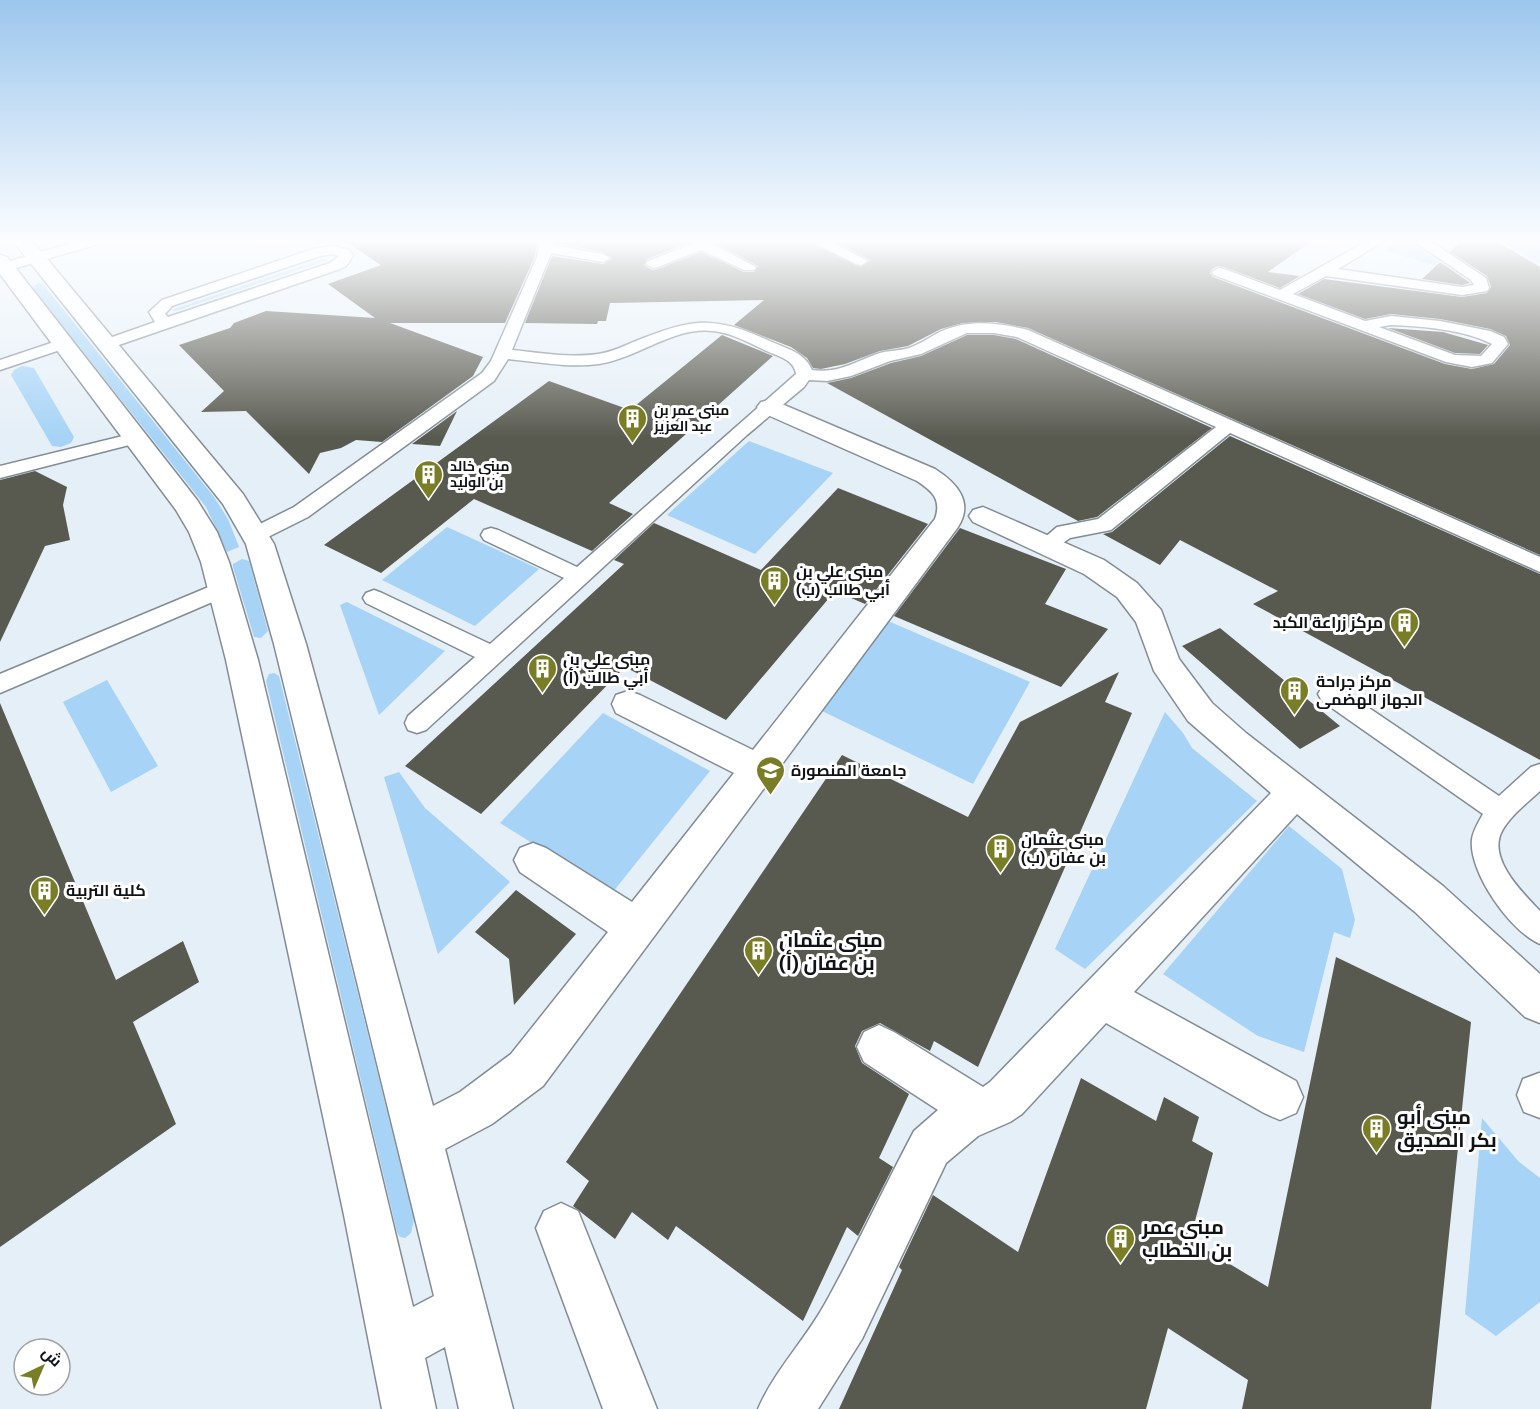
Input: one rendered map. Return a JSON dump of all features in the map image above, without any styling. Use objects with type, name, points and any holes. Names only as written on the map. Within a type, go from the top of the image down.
[{"type":"street","points":[[45,307],[63,344],[195,519],[209,547],[224,589],[397,1344],[409,1409]]},
{"type":"street","points":[[71,307],[107,344],[234,500],[255,535],[270,574],[463,1309],[486,1409]]},
{"type":"street","points":[[418,1138],[476,1108],[527,1070],[948,522],[953,509],[951,496],[927,475],[769,407]]},
{"type":"street","points":[[983,516],[1094,567],[1127,590],[1150,618],[1165,663],[1200,712],[1234,743],[1429,899],[1540,1002]]},
{"type":"street","points":[[242,660],[290,644]]},
{"type":"street","points":[[628,704],[759,769]]},
{"type":"street","points":[[785,1409],[814,1370],[844,1321],[930,1147],[962,1120],[1006,1098],[1295,792]]},
{"type":"street","points":[[533,860],[637,928]]},
{"type":"street","points":[[1101,997],[1280,1097]]},
{"type":"street","points":[[879,1047],[981,1112]]},
{"type":"street","points":[[561,1228],[630,1409]]},
{"type":"street","points":[[397,1344],[463,1309]]},
{"type":"lane","points":[[163,307],[157,312],[166,323]]},
{"type":"lane","points":[[107,344],[214,307]]},
{"type":"lane","points":[[255,535],[301,513],[488,377],[503,354],[522,307]]},
{"type":"lane","points":[[1313,307],[1366,326],[1462,361],[1486,360],[1500,344],[1498,340],[1484,334],[1399,320],[1377,321],[1366,326]]},
{"type":"lane","points":[[503,354],[574,360],[599,359],[684,327],[711,325],[735,330],[790,356],[801,364],[804,374]]},
{"type":"lane","points":[[804,374],[826,377],[848,374],[884,357],[918,350],[957,331],[995,328],[1034,337],[1540,565]]},
{"type":"lane","points":[[0,365],[63,344]]},
{"type":"lane","points":[[417,723],[579,576],[798,383],[804,374]]},
{"type":"lane","points":[[1046,545],[1064,532],[1104,525],[1229,425]]},
{"type":"lane","points":[[0,472],[135,438]]},
{"type":"lane","points":[[491,535],[579,576]]},
{"type":"lane","points":[[0,684],[224,589]]},
{"type":"lane","points":[[374,598],[492,655]]},
{"type":"lane","points":[[1330,693],[1502,812]]},
{"type":"lane","points":[[1540,775],[1489,825],[1486,842],[1489,863],[1500,886],[1518,910],[1540,930]]},
{"type":"shaded area","name":"جامعة المنصورة","points":[[0,307],[1540,307],[1540,1409],[0,1409]]},
{"type":"shaded area","points":[[48,307],[61,307],[214,497],[228,519],[239,547],[227,552],[206,507]]},
{"type":"shaded area","points":[[181,307],[189,307],[176,311],[171,310]]},
{"type":"shaded area","points":[[22,366],[34,368],[74,437],[71,443],[61,447],[52,446],[11,375],[14,370]]},
{"type":"shaded area","points":[[749,441],[833,473],[755,554],[667,515]]},
{"type":"shaded area","points":[[447,527],[539,569],[475,626],[382,580]]},
{"type":"shaded area","points":[[242,559],[249,561],[268,631],[261,638],[254,637],[233,567],[233,564]]},
{"type":"shaded area","points":[[347,602],[445,651],[379,715],[340,605]]},
{"type":"shaded area","points":[[888,621],[1030,682],[973,784],[822,711]]},
{"type":"shaded area","points":[[274,673],[279,676],[414,1220],[411,1233],[405,1238],[400,1237],[397,1232],[266,681],[269,674]]},
{"type":"shaded area","points":[[107,680],[158,766],[111,792],[63,702]]},
{"type":"shaded area","points":[[1165,712],[1183,733],[1192,748],[1257,801],[1085,969],[1055,949]]},
{"type":"shaded area","points":[[603,713],[710,771],[612,893],[500,823]]},
{"type":"shaded area","points":[[399,772],[425,808],[510,882],[438,954],[384,777]]},
{"type":"shaded area","points":[[1289,826],[1342,869],[1355,920],[1350,938],[1334,932],[1304,1052],[1258,1036],[1163,974]]},
{"type":"shaded area","points":[[1482,1118],[1519,1162],[1540,1178],[1540,1302],[1496,1336],[1465,1314]]},
{"type":"building","points":[[359,307],[512,307],[505,323],[390,323],[483,357],[473,376],[382,442],[356,440],[341,448],[320,453],[309,474],[246,411],[201,412],[224,391],[179,345],[230,328],[234,323],[266,311],[375,318]]},
{"type":"building","points":[[532,307],[609,307],[606,321],[598,321],[597,324],[525,323]]},
{"type":"building","points":[[756,307],[1292,307],[1445,364],[1472,369],[1494,364],[1510,345],[1506,336],[1490,329],[1440,319],[1391,314],[1365,319],[1332,307],[1540,307],[1540,555],[1028,328],[996,322],[963,323],[941,329],[908,346],[880,351],[845,364],[821,369],[813,368],[807,358],[791,347],[734,325]]},
{"type":"building","points":[[1388,328],[1443,332],[1488,345],[1480,354],[1455,353]]},
{"type":"building","points":[[722,335],[773,356],[609,503],[633,514],[592,551],[474,499],[381,573],[324,545],[549,381],[630,410]]},
{"type":"building","points":[[967,335],[994,335],[1016,339],[1212,428],[1097,517],[1078,521],[827,383],[851,378],[891,363],[921,356]]},
{"type":"building","points":[[457,411],[440,446],[412,444]]},
{"type":"building","points":[[1230,436],[1540,574],[1540,760],[1253,604],[1278,591],[1180,540],[1160,565],[1103,534],[1112,532]]},
{"type":"building","points":[[35,471],[67,487],[63,505],[70,540],[45,546],[0,642],[0,480]]},
{"type":"building","points":[[838,488],[928,524],[865,604],[835,591],[726,720],[625,667],[481,814],[405,766],[624,564],[614,560],[654,523],[761,570]]},
{"type":"building","points":[[960,528],[1066,569],[1045,604],[1108,629],[1061,687],[894,616]]},
{"type":"building","name":"مركز جراحة الجهاز الهضمى","points":[[1220,628],[1340,726],[1300,749],[1182,646]]},
{"type":"building","name":"مبنى عثمان بن عفان (أ)","points":[[1119,672],[1105,702],[1132,713],[978,1067],[934,1041],[930,1051],[880,1023],[862,1031],[855,1046],[862,1063],[909,1094],[879,1158],[893,1167],[858,1236],[847,1227],[803,1321],[676,1226],[668,1240],[632,1212],[615,1239],[573,1206],[589,1181],[566,1162],[842,755],[968,817],[1020,722]]},
{"type":"building","name":"كلية التربية","points":[[0,703],[116,980],[183,941],[199,982],[133,1022],[176,1124],[0,1247]]},
{"type":"building","points":[[516,890],[576,934],[514,1005],[509,959],[475,932]]},
{"type":"building","points":[[1336,957],[1471,1022],[1431,1409],[1242,1409],[1248,1380],[1168,1328],[1146,1409],[839,1409],[902,1270],[899,1267],[933,1195],[1018,1252],[1081,1078],[1156,1121],[1164,1097],[1199,1117],[1192,1141],[1213,1153],[1190,1240],[1268,1287]]},
{"type":"place","name":"مبنى عمر بن عبد العزيز","points":[[633,444]]},
{"type":"place","name":"مبنى خالد بن الوليد","points":[[429,500]]},
{"type":"place","name":"مبنى علي بن أبي طالب (ب)","points":[[775,606]]},
{"type":"place","name":"مركز زراعة الكبد","points":[[1404,648]]},
{"type":"place","name":"مبنى علي بن أبي طالب (أ)","points":[[542,694]]},
{"type":"place","name":"مركز جراحة الجهاز الهضمى","points":[[1295,716]]},
{"type":"place","name":"جامعة المنصورة","points":[[770,796]]},
{"type":"place","name":"مبنى عثمان بن عفان (ب)","points":[[1000,874]]},
{"type":"place","name":"كلية التربية","points":[[45,916]]},
{"type":"place","name":"مبنى عثمان بن عفان (أ)","points":[[758,976]]},
{"type":"place","name":"مبنى أبو بكر الصديق","points":[[1376,1154]]},
{"type":"place","name":"مبنى عمر بن الخطاب","points":[[1121,1264]]}]
